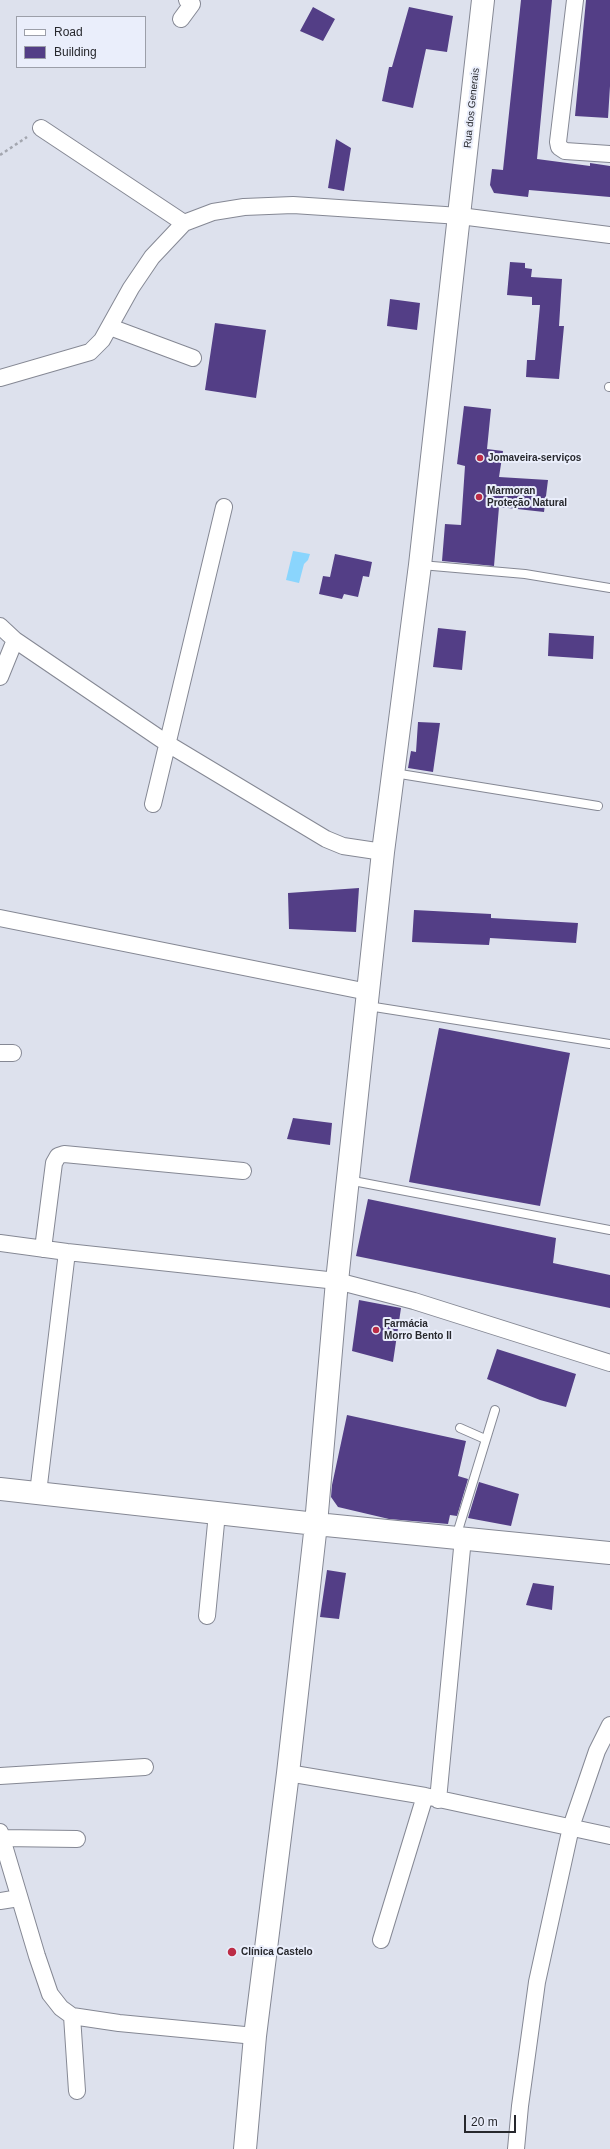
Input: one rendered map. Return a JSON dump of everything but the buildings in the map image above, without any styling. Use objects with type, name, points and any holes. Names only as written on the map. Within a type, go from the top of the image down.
[{"type":"street","points":[[181,19],[192,4],[187,0]]},
{"type":"street","name":"Rua dos Generais","points":[[245,2149],[255,2036],[288,1773],[316,1524],[337,1281],[383,852],[420,565],[483,0]]},
{"type":"street","points":[[575,0],[558,142],[559,147],[565,150],[610,154]]},
{"type":"street","points":[[41,128],[184,223]]},
{"type":"street","points":[[0,378],[90,352],[102,340],[131,288],[152,257],[184,223],[213,212],[244,207],[293,205],[460,216],[610,235]]},
{"type":"street","points":[[110,327],[192,358]]},
{"type":"street","points":[[153,804],[224,507]]},
{"type":"street","points":[[0,626],[15,640],[168,744],[326,839],[343,846],[383,852]]},
{"type":"street","points":[[0,677],[15,640]]},
{"type":"street","points":[[0,918],[367,999]]},
{"type":"street","points":[[43,1249],[54,1163],[58,1156],[64,1154],[243,1171]]},
{"type":"street","points":[[0,1243],[67,1252],[337,1281],[414,1302],[610,1363]]},
{"type":"street","points":[[38,1493],[67,1252]]},
{"type":"street","points":[[0,1489],[316,1524],[610,1553]]},
{"type":"street","points":[[207,1616],[216,1513]]},
{"type":"street","points":[[381,1940],[431,1798],[459,1538]]},
{"type":"street","points":[[516,2149],[520,2106],[537,1982],[570,1827],[594,1758],[610,1725]]},
{"type":"street","points":[[0,1776],[145,1767]]},
{"type":"street","points":[[288,1773],[431,1798],[610,1836]]},
{"type":"street","points":[[77,1839],[1,1835],[19,1898],[50,1994],[61,2008],[72,2016],[255,2036]]},
{"type":"street","points":[[0,1901],[19,1898]]},
{"type":"street","points":[[72,2016],[78,2091]]},
{"type":"lane","points":[[420,565],[525,574],[610,588]]},
{"type":"lane","points":[[393,773],[598,806]]},
{"type":"lane","points":[[367,999],[610,1044]]},
{"type":"lane","points":[[348,1180],[610,1230]]},
{"type":"lane","points":[[459,1538],[494,1410]]},
{"type":"lane","points":[[460,1428],[485,1439]]},
{"type":"path","points":[[0,155],[41,128]]},
{"type":"water","points":[[293,551],[310,554],[308,560],[304,564],[299,583],[286,580]]},
{"type":"place","name":"Jomaveira-serviços","points":[[480,458]]},
{"type":"place","name":"Marmoran Proteção Natural","points":[[479,497]]},
{"type":"place","name":"Farmácia Morro Bento II","points":[[376,1330]]},
{"type":"place","name":"Clínica Castelo","points":[[232,1952]]}]
